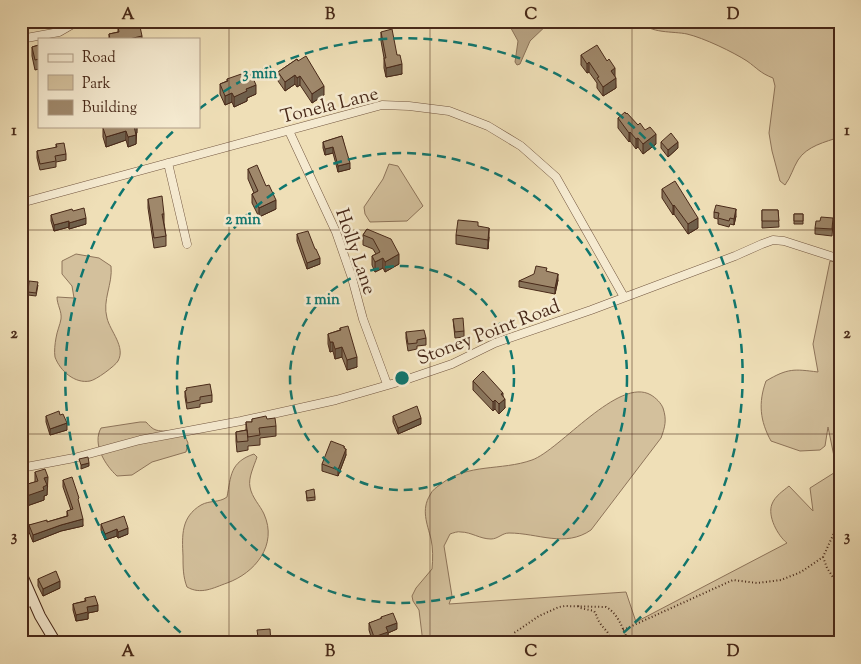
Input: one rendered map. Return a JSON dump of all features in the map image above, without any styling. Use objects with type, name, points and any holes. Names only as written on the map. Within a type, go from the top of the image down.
[{"type":"main road","points":[[21,573],[40,616],[56,643]]},
{"type":"street","points":[[21,39],[59,32],[78,21]]},
{"type":"street","name":"Tonela Lane","points":[[21,203],[370,108],[391,105],[449,111],[488,126],[521,146],[556,177],[624,297]]},
{"type":"street","name":"Holly Lane","points":[[289,131],[336,232],[352,278],[363,319],[388,384]]},
{"type":"street","points":[[168,163],[187,244]]},
{"type":"street","name":"Stoney Point Road","points":[[21,468],[81,456],[140,440],[319,404],[388,384],[452,364],[495,343],[735,256],[773,240],[784,241],[840,259]]},
{"type":"street","points":[[21,608],[33,599]]},
{"type":"path","points":[[623,630],[733,580],[757,583],[780,580],[800,572],[823,557],[840,520]]},
{"type":"path","points":[[823,557],[826,568],[840,588]]},
{"type":"path","points":[[840,604],[835,614],[840,624]]},
{"type":"path","points":[[578,606],[594,611],[611,638],[606,643]]},
{"type":"path","points":[[513,643],[514,633],[539,616],[559,607],[578,606],[606,607],[612,610],[618,618],[629,643]]},
{"type":"green space","points":[[640,21],[840,21],[840,137],[806,151],[798,160],[785,185],[780,181],[769,133],[775,86],[773,78],[741,57],[710,42],[687,34],[656,30],[644,25]]},
{"type":"green space","points":[[389,164],[398,166],[423,206],[407,221],[370,222],[365,214],[364,207],[383,179]]},
{"type":"green space","points":[[76,254],[99,258],[111,266],[106,311],[107,318],[119,345],[120,356],[118,361],[101,376],[90,381],[79,380],[64,372],[55,357],[57,333],[61,321],[57,297],[74,298],[72,286],[62,274],[62,261]]},
{"type":"green space","points":[[830,261],[840,263],[840,643],[423,643],[419,610],[412,596],[416,588],[432,569],[432,546],[425,511],[427,501],[432,492],[451,477],[462,473],[520,463],[544,454],[590,417],[623,396],[638,392],[653,396],[660,402],[663,408],[665,416],[664,427],[661,438],[591,530],[571,538],[561,539],[509,533],[491,539],[465,532],[450,534],[444,546],[452,596],[449,604],[626,592],[636,622],[787,543],[780,536],[772,520],[771,509],[775,499],[789,486],[813,511],[810,488],[837,471],[828,427],[825,446],[820,450],[800,451],[771,441],[762,419],[763,389],[766,381],[791,370],[818,372],[813,344]]},
{"type":"green space","points":[[146,422],[156,430],[174,431],[182,434],[188,443],[186,452],[152,462],[132,475],[117,476],[101,454],[98,441],[101,428]]},
{"type":"green space","points":[[254,454],[257,457],[251,476],[250,487],[252,495],[264,514],[268,525],[266,547],[255,565],[237,578],[212,589],[202,591],[187,587],[184,572],[183,541],[186,521],[194,510],[201,505],[227,497],[231,476],[236,466],[246,457]]},
{"type":"shaded area","points":[[507,21],[551,21],[530,41],[520,64],[517,65],[515,62],[518,41]]},
{"type":"building","points":[[121,21],[130,21],[130,24],[139,22],[142,36],[110,38],[109,34],[119,32],[118,27],[121,26]]},
{"type":"building","points":[[392,29],[397,55],[400,55],[402,64],[386,68],[381,32]]},
{"type":"building","points":[[38,45],[38,59],[35,60],[32,47]]},
{"type":"building","points":[[597,45],[607,61],[609,59],[615,68],[611,71],[616,78],[603,87],[589,62],[587,64],[581,55]]},
{"type":"building","points":[[306,56],[324,86],[312,94],[300,76],[297,78],[295,75],[285,82],[278,72],[297,59],[298,61]]},
{"type":"building","points":[[250,71],[256,85],[234,97],[232,93],[225,96],[220,84],[228,81],[227,79]]},
{"type":"building","points":[[625,112],[638,125],[640,123],[645,130],[650,127],[656,134],[643,144],[638,138],[636,139],[629,133],[618,118]]},
{"type":"building","points":[[103,128],[134,128],[136,135],[128,137],[126,131],[106,137]]},
{"type":"building","points":[[671,133],[678,142],[668,150],[661,142]]},
{"type":"building","points":[[342,136],[350,163],[338,166],[333,147],[325,149],[323,142]]},
{"type":"building","points":[[64,143],[66,154],[55,156],[56,161],[40,164],[37,151],[57,147],[56,144]]},
{"type":"building","points":[[257,165],[266,186],[269,185],[276,200],[259,208],[252,194],[258,191],[248,169]]},
{"type":"building","points":[[675,181],[698,218],[688,224],[662,189]]},
{"type":"building","points":[[162,196],[164,214],[162,214],[166,236],[154,238],[148,199]]},
{"type":"building","points":[[716,205],[736,209],[734,219],[730,218],[729,221],[718,218],[719,213],[714,212]]},
{"type":"building","points":[[84,208],[86,218],[54,225],[51,215],[72,209],[73,211]]},
{"type":"building","points":[[762,210],[778,210],[779,221],[762,221]]},
{"type":"building","points":[[794,214],[803,214],[803,221],[794,221]]},
{"type":"building","points":[[821,217],[833,218],[832,229],[815,228],[816,221],[820,221]]},
{"type":"building","points":[[458,220],[478,222],[478,226],[489,228],[488,240],[456,235]]},
{"type":"building","points":[[367,229],[391,239],[399,254],[385,262],[383,258],[375,262],[372,256],[380,252],[373,239],[363,235]]},
{"type":"building","points":[[308,231],[320,258],[307,263],[297,234]]},
{"type":"building","points":[[536,266],[547,268],[546,271],[558,274],[555,288],[519,281],[534,274]]},
{"type":"building","points":[[29,281],[38,282],[36,293],[28,292]]},
{"type":"building","points":[[463,318],[464,331],[455,332],[453,319]]},
{"type":"building","points":[[348,326],[357,357],[347,360],[342,347],[335,349],[333,342],[330,342],[328,334]]},
{"type":"building","points":[[424,330],[426,338],[417,340],[417,343],[408,344],[406,332]]},
{"type":"building","points":[[483,371],[503,393],[501,394],[505,399],[499,404],[495,400],[493,402],[473,381]]},
{"type":"building","points":[[210,384],[212,395],[200,397],[200,400],[187,403],[186,388]]},
{"type":"building","points":[[417,406],[421,418],[398,428],[393,416]]},
{"type":"building","points":[[59,411],[60,415],[63,414],[67,423],[50,429],[46,416]]},
{"type":"building","points":[[266,416],[267,419],[275,418],[276,426],[259,428],[260,435],[248,437],[246,422],[252,422],[252,419]]},
{"type":"building","points":[[247,430],[248,441],[237,442],[236,432]]},
{"type":"building","points":[[331,441],[344,446],[346,449],[338,470],[322,464]]},
{"type":"building","points":[[88,457],[89,463],[81,465],[79,459]]},
{"type":"building","points":[[45,469],[48,477],[44,478],[47,485],[43,487],[44,490],[21,498],[21,486],[38,481],[35,472]]},
{"type":"building","points":[[72,477],[83,519],[33,535],[29,525],[68,516],[67,511],[73,509],[63,480]]},
{"type":"building","points":[[314,489],[315,497],[307,498],[306,491]]},
{"type":"building","points":[[124,516],[128,528],[118,532],[117,529],[105,534],[101,524]]},
{"type":"building","points":[[56,571],[60,581],[43,589],[38,579]]},
{"type":"building","points":[[95,596],[98,605],[87,607],[88,612],[76,615],[73,604],[86,601],[85,598]]},
{"type":"building","points":[[393,613],[397,623],[386,627],[388,632],[374,637],[369,623]]},
{"type":"building","points":[[270,629],[271,643],[256,643],[255,637],[258,637],[257,630]]},
{"type":"building","points":[[186,640],[187,643],[173,643]]}]
